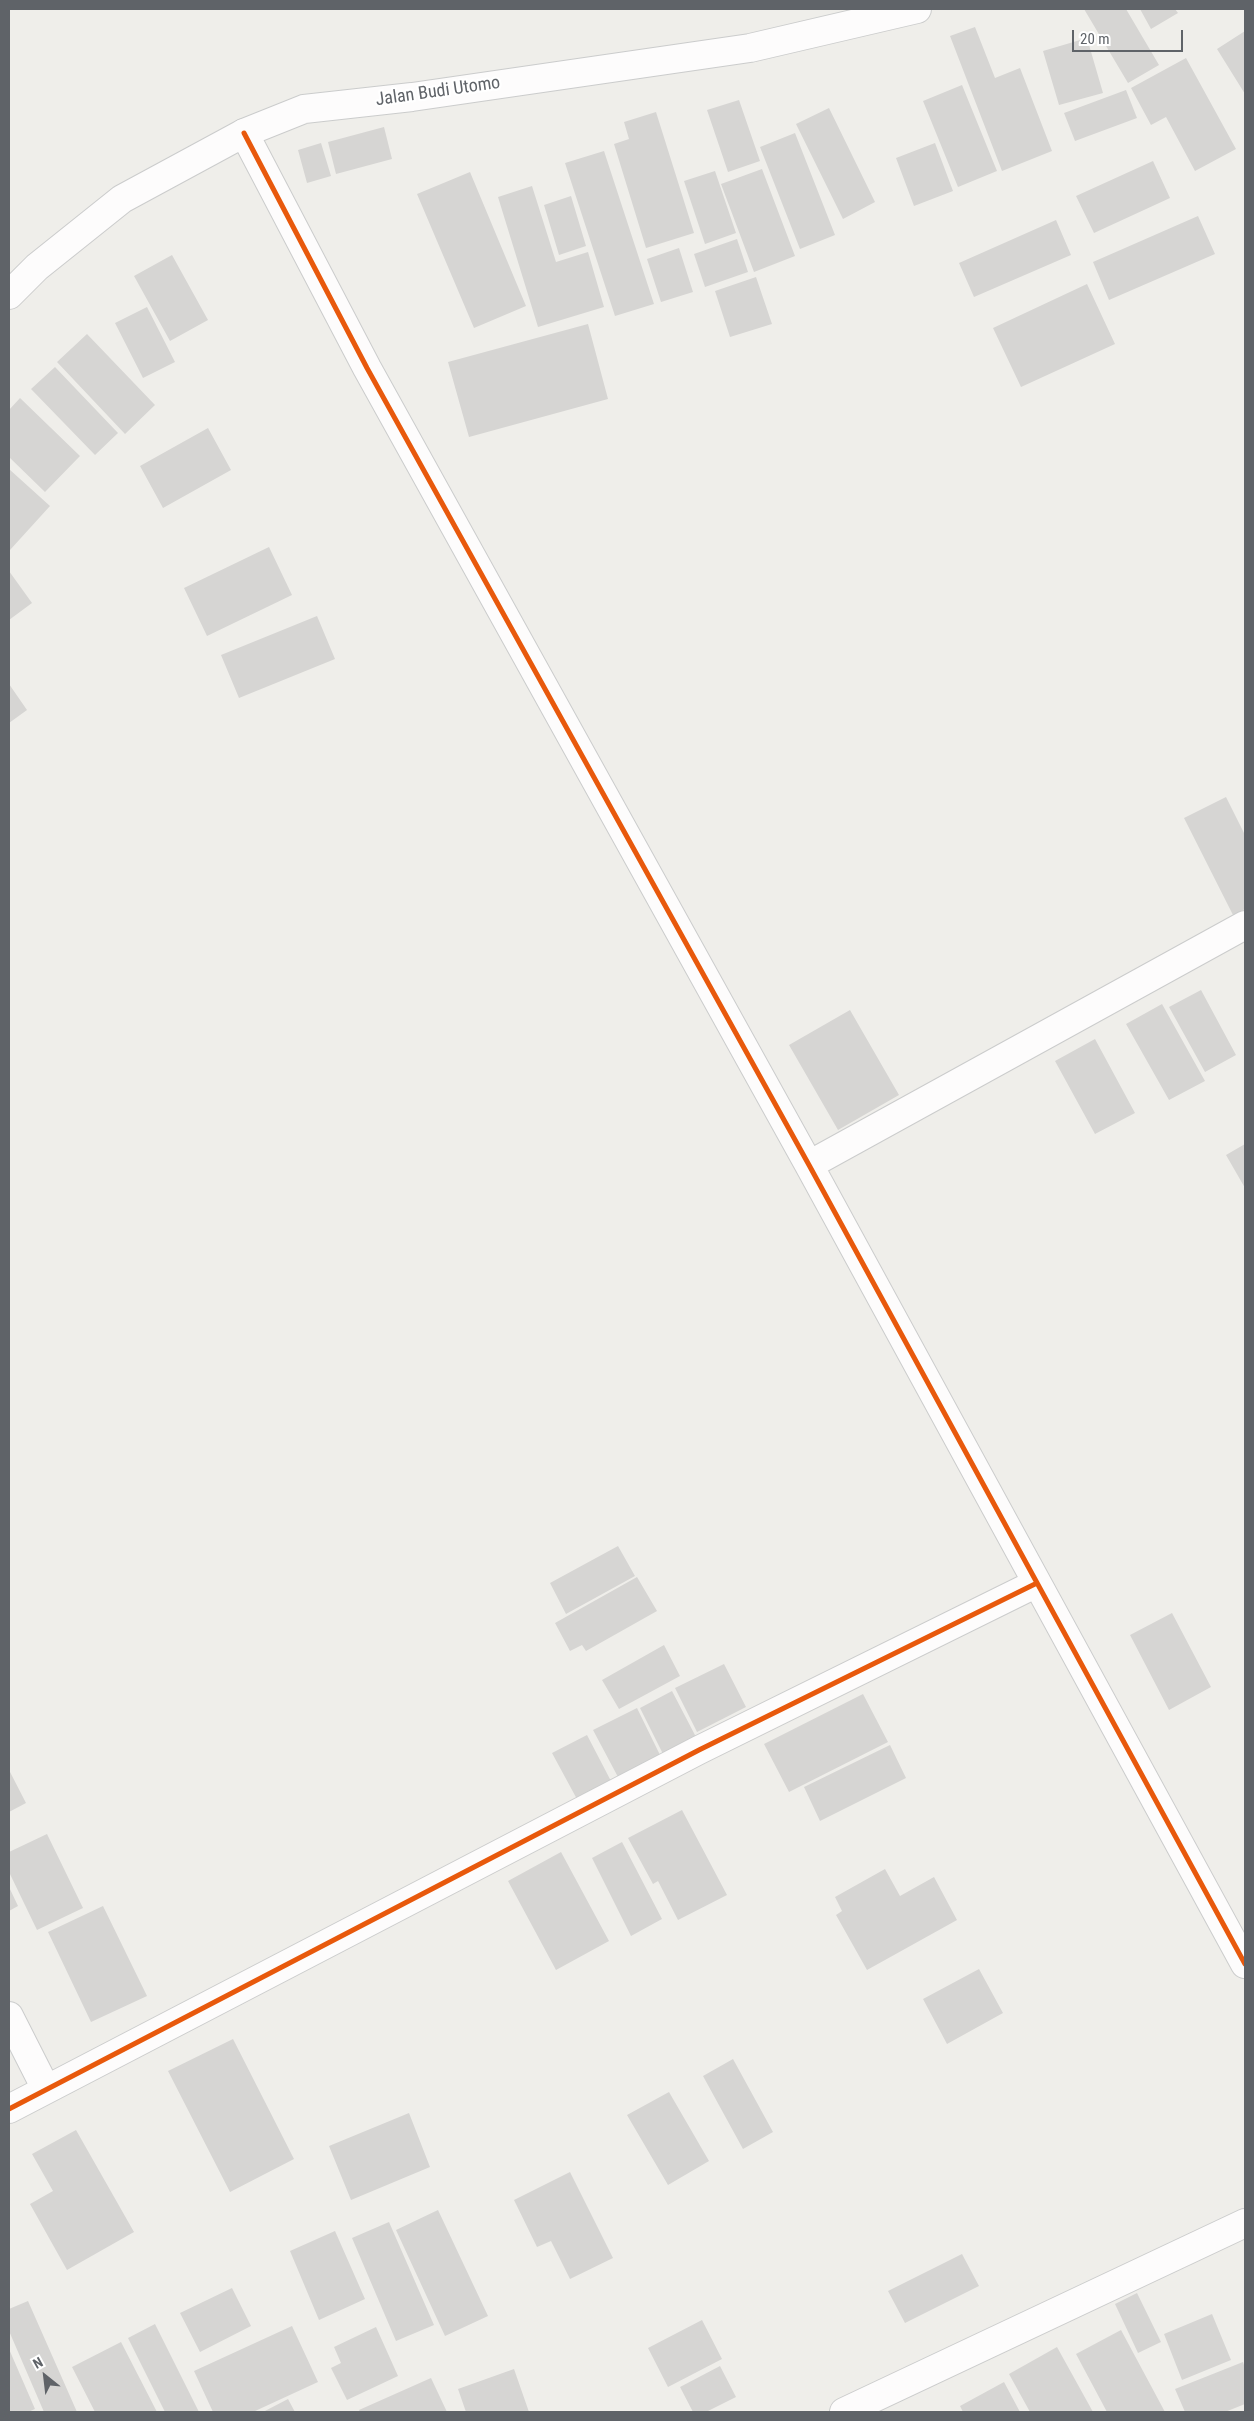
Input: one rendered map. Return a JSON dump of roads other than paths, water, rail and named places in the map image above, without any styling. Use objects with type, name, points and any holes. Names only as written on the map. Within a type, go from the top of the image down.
[{"type":"street","name":"Jalan Budi Utomo","points":[[9,295],[37,268],[122,199],[244,133],[304,108],[412,97],[750,48],[917,9]]},
{"type":"street","points":[[244,133],[372,376],[809,1165],[1245,1964]]},
{"type":"street","points":[[809,1165],[1245,925]]},
{"type":"street","points":[[9,2109],[699,1750],[1037,1584]]},
{"type":"street","points":[[9,2016],[46,2089]]},
{"type":"street","points":[[844,2412],[1245,2223]]}]
